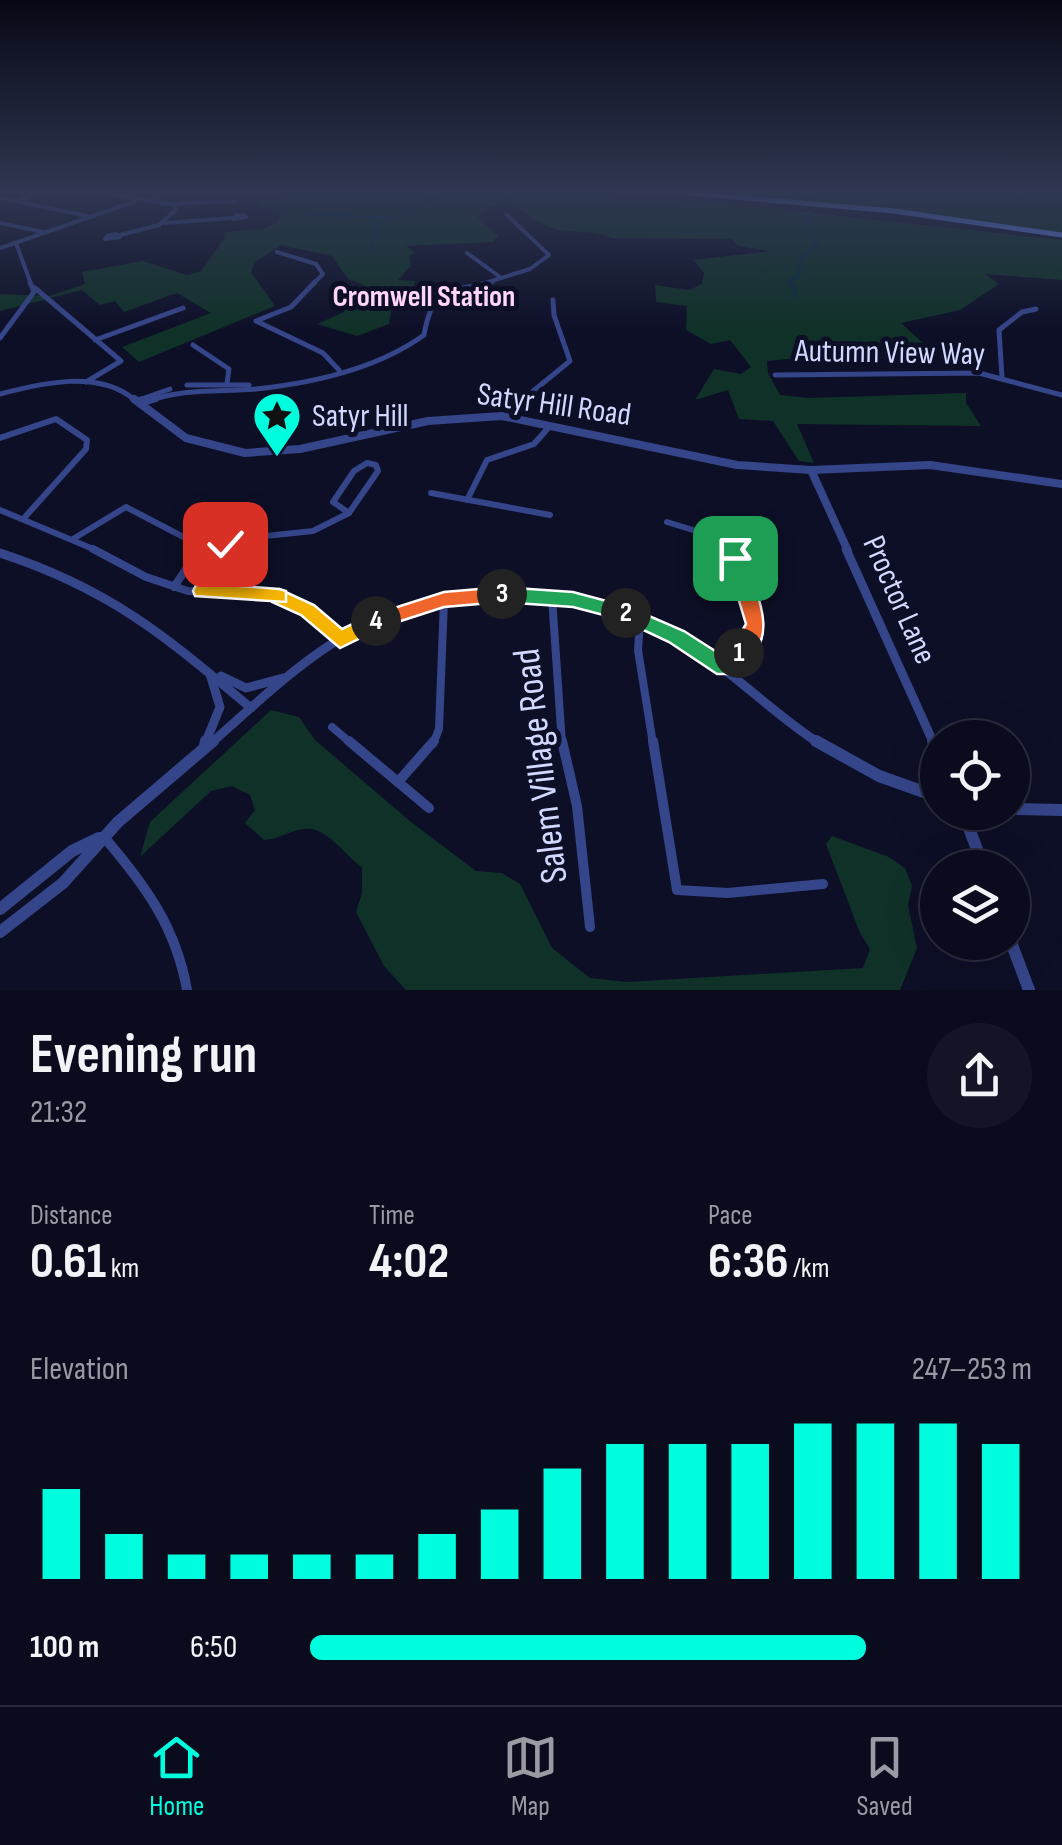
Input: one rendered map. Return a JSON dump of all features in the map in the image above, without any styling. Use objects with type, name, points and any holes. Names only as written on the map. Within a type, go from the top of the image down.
[{"type":"street","points":[[0,248],[31,238]]},
{"type":"street","points":[[138,403],[180,391],[267,388],[392,355],[418,340],[429,324],[429,306],[438,296],[538,266],[549,255],[531,238]]},
{"type":"street","points":[[16,243],[35,288],[121,360],[86,382]]},
{"type":"street","points":[[277,252],[316,264],[323,274],[291,307],[256,322],[323,354],[339,370]]},
{"type":"street","points":[[466,253],[501,278]]},
{"type":"street","points":[[0,338],[35,288]]},
{"type":"street","points":[[502,416],[570,361],[554,316],[553,300]]},
{"type":"street","points":[[95,340],[183,308]]},
{"type":"street","points":[[1002,377],[998,330],[1022,312],[1036,310]]},
{"type":"street","points":[[192,345],[229,369],[231,376],[225,387]]},
{"type":"street","name":"Autumn View Way","points":[[776,375],[960,372],[1002,377],[1062,395]]},
{"type":"street","name":"Satyr Hill Road","points":[[0,394],[52,381],[120,389],[166,426],[194,442],[256,454],[300,449],[428,420],[502,416],[718,462],[811,470],[921,464],[1062,484]]},
{"type":"street","points":[[0,438],[56,419],[87,440],[86,449],[25,517]]},
{"type":"street","points":[[467,500],[487,460],[534,444],[551,424]]},
{"type":"street","points":[[202,591],[229,540],[313,531],[350,513],[378,472],[376,465],[360,464],[332,502],[350,513]]},
{"type":"street","name":"Proctor Lane","points":[[811,470],[924,720]]},
{"type":"street","points":[[430,494],[550,515]]},
{"type":"street","points":[[72,540],[126,507],[195,543],[196,554],[174,587]]},
{"type":"street","points":[[0,510],[25,517],[154,581],[202,591],[260,592],[290,600],[317,617],[340,640]]},
{"type":"street","points":[[666,522],[713,535],[735,558],[756,624],[744,648],[724,668]]},
{"type":"street","points":[[0,554],[55,570],[124,604],[251,708]]},
{"type":"street","points":[[0,932],[72,874],[103,836],[287,676],[340,640],[400,612],[444,600],[500,594],[552,596],[640,619],[724,668],[791,724],[833,752],[884,778],[920,791]]},
{"type":"street","name":"Salem Village Road","points":[[552,596],[562,746],[577,806],[590,928]]},
{"type":"street","points":[[398,782],[430,750],[439,729],[444,600]]},
{"type":"street","points":[[640,619],[638,650],[677,890],[728,893],[823,884]]},
{"type":"street","points":[[208,670],[246,688],[287,676]]},
{"type":"street","points":[[202,750],[220,707],[208,670]]},
{"type":"street","points":[[332,727],[428,808]]},
{"type":"street","points":[[1030,810],[1062,810]]},
{"type":"street","points":[[0,909],[72,852],[103,836]]},
{"type":"street","points":[[103,836],[166,913],[184,962],[187,990]]},
{"type":"street","points":[[1017,960],[1028,990]]},
{"type":"green space","points":[[496,238],[493,242],[406,246],[415,253],[409,256],[411,266],[398,280],[415,281],[413,292],[394,295],[389,324],[357,336],[317,324],[344,312],[356,287],[364,285],[348,279],[332,256],[281,245],[255,262],[251,272],[275,306],[139,362],[122,347],[211,313],[177,293],[124,312],[115,301],[100,305],[82,290],[0,311],[0,294],[50,296],[85,284],[82,272],[143,261],[187,275],[201,271],[224,239]]},
{"type":"green space","points":[[636,238],[1045,238],[1062,240],[1062,280],[985,274],[999,284],[960,310],[901,323],[934,353],[863,354],[842,365],[787,359],[767,361],[768,373],[780,395],[809,398],[966,393],[966,403],[981,426],[797,424],[814,463],[799,461],[773,421],[739,419],[728,390],[695,400],[714,369],[741,374],[751,367],[730,340],[711,344],[686,330],[687,306],[656,302],[655,285],[689,290],[702,284],[704,273],[694,260],[770,251],[738,246],[732,239]]},
{"type":"green space","points":[[271,710],[299,717],[315,740],[411,822],[476,871],[502,873],[520,884],[552,948],[590,978],[627,982],[863,968],[870,949],[860,933],[826,844],[832,836],[889,857],[905,868],[912,886],[908,905],[917,948],[900,990],[406,990],[384,966],[356,912],[362,893],[362,867],[319,831],[298,830],[264,840],[245,823],[255,810],[250,795],[232,786],[211,791],[140,857],[150,822]]},
{"type":"waterway","points":[[369,251],[374,238]]},
{"type":"waterway","points":[[795,297],[795,289],[788,282],[799,276],[800,261],[817,244],[815,238]]},
{"type":"place","name":"Satyr Hill","points":[[277,458]]},
{"type":"district","name":"Cromwell Station","points":[[424,297]]},
{"type":"route","points":[[225,544],[202,591],[260,592],[290,600],[317,617],[340,640],[400,612],[444,600],[535,595],[623,612],[676,636],[724,668],[754,636],[756,624],[735,558]]}]
